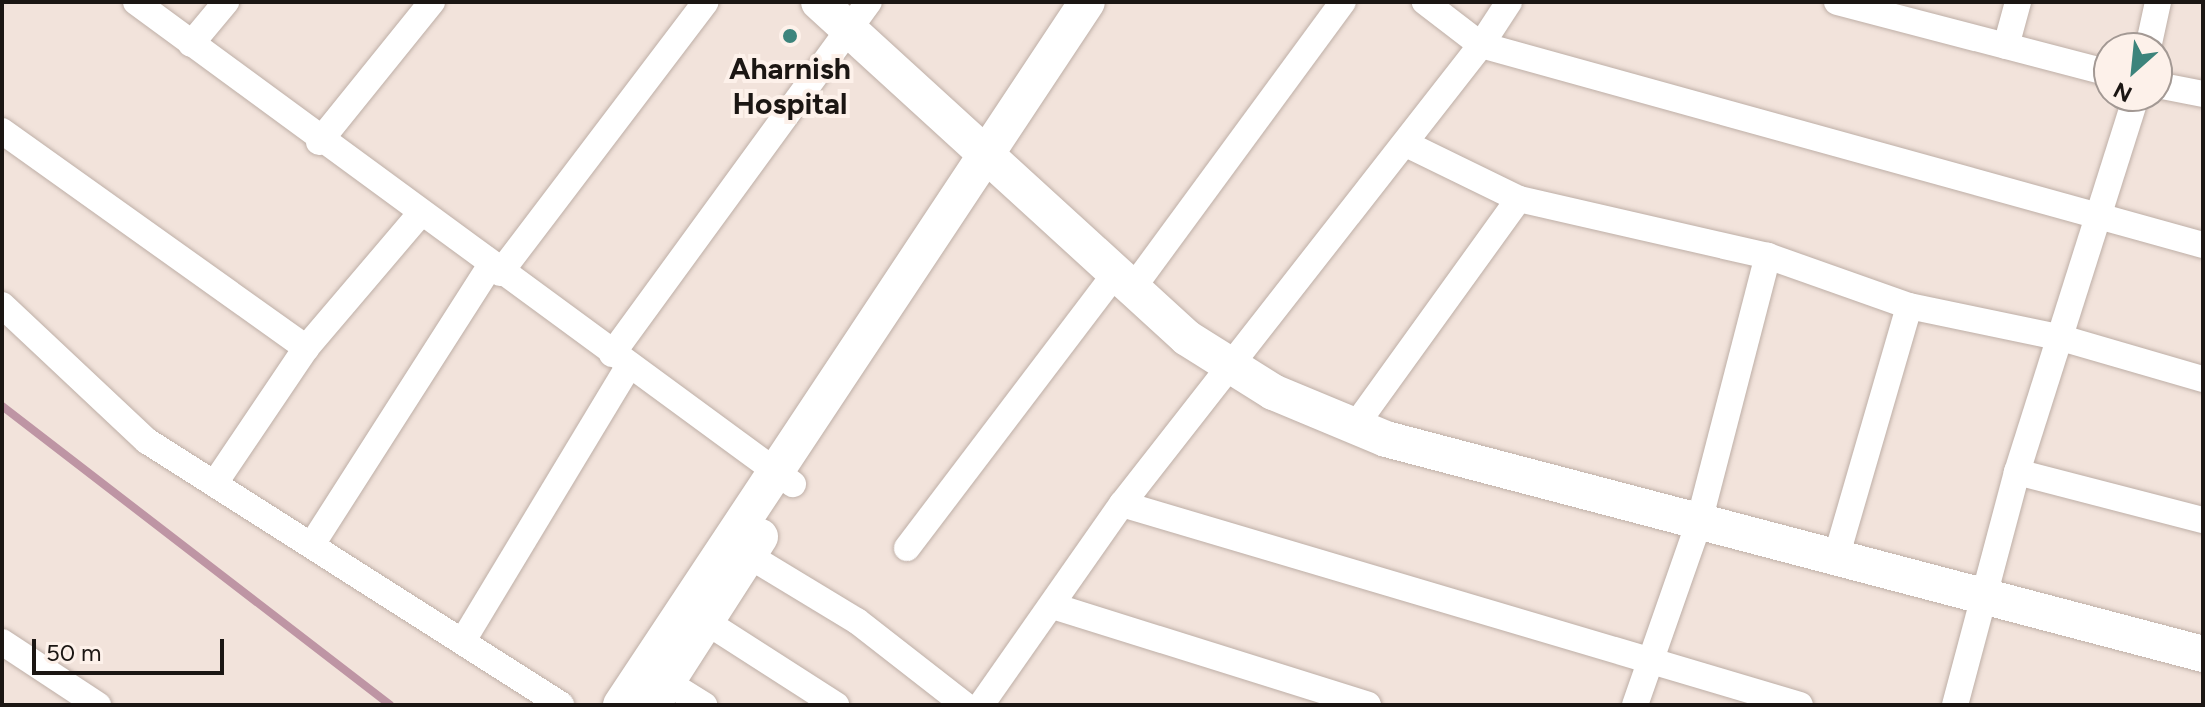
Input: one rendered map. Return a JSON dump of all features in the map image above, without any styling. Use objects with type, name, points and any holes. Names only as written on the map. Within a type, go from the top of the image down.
[{"type":"street","points":[[136,2],[319,142],[785,478]]},
{"type":"street","points":[[191,44],[226,2]]},
{"type":"street","points":[[319,142],[432,2]]},
{"type":"street","points":[[313,543],[495,269],[706,2]]},
{"type":"street","points":[[819,2],[859,16],[988,162],[1123,282],[1235,368],[1355,426],[1699,522],[2203,654]]},
{"type":"street","points":[[621,705],[785,478],[1087,2]]},
{"type":"street","points":[[988,162],[1114,2]]},
{"type":"street","points":[[907,548],[1123,282],[1343,2]]},
{"type":"street","points":[[1425,2],[1481,45],[2101,220],[2203,245]]},
{"type":"street","points":[[981,705],[1122,504],[1235,368],[1481,45],[1509,2]]},
{"type":"street","points":[[1837,2],[2093,69]]},
{"type":"street","points":[[2006,46],[2018,2]]},
{"type":"street","points":[[2151,32],[2158,2]]},
{"type":"street","points":[[464,639],[620,360],[859,16]]},
{"type":"street","points":[[2173,88],[2203,94]]},
{"type":"street","points":[[1955,705],[1988,597],[2017,472],[2058,337],[2101,220],[2131,112]]},
{"type":"street","points":[[2,131],[306,348]]},
{"type":"street","points":[[1406,144],[1519,199],[1768,256],[1909,306],[2058,337],[2203,379]]},
{"type":"street","points":[[1355,426],[1519,199]]},
{"type":"street","points":[[215,483],[306,348],[419,215]]},
{"type":"street","points":[[1635,705],[1645,665],[1699,522],[1768,256]]},
{"type":"street","points":[[2,305],[147,441],[464,639],[561,705]]},
{"type":"street","points":[[1836,558],[1909,306]]},
{"type":"street","points":[[2017,472],[2203,520]]},
{"type":"street","points":[[704,705],[660,693],[748,555],[785,478]]},
{"type":"street","points":[[1122,504],[1645,665],[1800,705]]},
{"type":"street","points":[[748,555],[857,621],[965,705]]},
{"type":"street","points":[[1053,606],[1368,705]]},
{"type":"street","points":[[705,621],[836,705]]},
{"type":"street","points":[[2,642],[98,705]]},
{"type":"waterway","points":[[2,406],[390,705]]},
{"type":"place","name":"Aharnish Hospital","points":[[790,36]]}]
